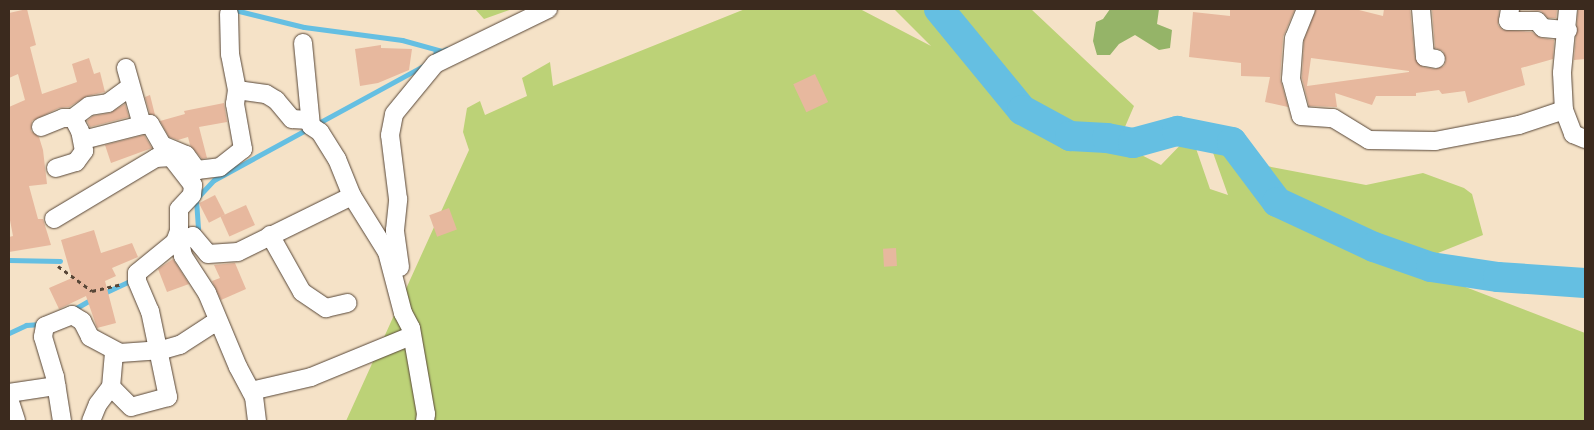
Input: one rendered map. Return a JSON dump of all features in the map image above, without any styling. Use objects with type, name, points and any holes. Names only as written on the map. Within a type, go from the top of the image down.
[{"type":"street","points":[[403,313],[395,230],[398,199],[390,135],[394,114],[435,64],[548,9]]},
{"type":"street","points":[[1306,9],[1294,38],[1291,79],[1301,116],[1333,118],[1369,140],[1435,141],[1519,125],[1564,110]]},
{"type":"street","points":[[1421,9],[1424,57],[1436,59]]},
{"type":"street","points":[[1510,9],[1508,21],[1537,21],[1543,28],[1568,30]]},
{"type":"street","points":[[1568,9],[1568,30],[1562,72],[1564,110],[1573,134],[1585,139]]},
{"type":"street","points":[[83,140],[150,124],[162,145],[186,155],[197,170],[220,167],[243,149],[235,104],[237,90],[230,54],[229,14]]},
{"type":"street","points":[[303,42],[310,120],[337,160],[352,196],[387,252],[411,336],[423,394],[425,421]]},
{"type":"street","points":[[126,68],[142,125]]},
{"type":"street","points":[[41,127],[63,118],[73,118],[89,106],[108,103],[130,87]]},
{"type":"street","points":[[237,90],[266,94],[276,100],[292,120],[310,120]]},
{"type":"street","points":[[56,168],[76,162],[84,151],[83,140],[73,118]]},
{"type":"street","points":[[54,219],[156,158],[171,157],[180,165],[194,188],[179,209],[179,231],[175,242],[137,272],[137,281],[150,311],[168,394],[166,398],[131,407],[111,388]]},
{"type":"street","points":[[257,421],[251,391],[218,324],[207,294],[183,256],[180,242],[194,236],[204,250],[215,256],[238,252],[352,196]]},
{"type":"street","points":[[270,235],[302,292],[326,308],[347,303]]},
{"type":"street","points":[[62,421],[56,386],[43,337],[44,326],[72,315],[82,321],[90,337],[114,351],[159,350],[180,344],[211,325],[218,324]]},
{"type":"street","points":[[251,391],[311,377],[411,336]]},
{"type":"street","points":[[91,421],[98,404],[111,388],[114,351]]},
{"type":"street","points":[[9,393],[56,386]]},
{"type":"street","points":[[9,399],[16,421]]},
{"type":"path","points":[[58,266],[92,291],[122,284],[137,272]]},
{"type":"green space","points":[[475,9],[512,9],[484,19]]},
{"type":"green space","points":[[745,9],[860,9],[931,46],[894,9],[1031,9],[1134,106],[1118,143],[1161,165],[1191,134],[1210,189],[1228,195],[1205,130],[1261,165],[1366,185],[1423,173],[1464,188],[1472,194],[1483,235],[1408,265],[1585,333],[1585,421],[346,421],[469,150],[463,132],[467,108],[480,101],[485,115],[527,96],[522,78],[550,62],[553,86]]},
{"type":"green space","points":[[1110,9],[1159,9],[1157,24],[1172,30],[1170,48],[1159,50],[1135,35],[1119,44],[1110,55],[1097,55],[1093,41],[1096,22],[1103,19]]},
{"type":"building","points":[[27,9],[36,45],[30,47],[42,94],[77,82],[72,64],[89,58],[94,74],[100,72],[105,92],[87,96],[69,107],[59,108],[32,121],[31,131],[39,137],[43,150],[47,184],[29,186],[38,219],[43,219],[51,245],[9,252],[9,237],[13,236],[9,215],[9,107],[25,100],[18,74],[9,78],[9,13]]},
{"type":"building","points":[[1230,9],[1295,9],[1283,37],[1280,78],[1288,107],[1265,102],[1270,77],[1241,76],[1241,63],[1189,57],[1193,12],[1230,16]]},
{"type":"building","points":[[1316,9],[1355,9],[1383,16],[1384,9],[1410,10],[1415,58],[1423,67],[1435,69],[1444,66],[1446,60],[1443,51],[1435,48],[1432,9],[1499,9],[1498,25],[1503,30],[1532,32],[1541,38],[1554,40],[1553,59],[1521,68],[1525,85],[1468,103],[1465,91],[1442,94],[1439,90],[1416,93],[1416,96],[1376,96],[1372,105],[1335,93],[1337,107],[1309,106],[1302,78],[1304,40]],"holes":[[[1311,58],[1409,72],[1307,86]]]},
{"type":"building","points":[[1520,9],[1557,9],[1556,18],[1548,18],[1541,11]]},
{"type":"building","points":[[1578,9],[1585,9],[1585,59],[1574,60]]},
{"type":"building","points":[[381,45],[381,48],[412,49],[409,70],[378,83],[360,86],[355,49]]},
{"type":"building","points":[[815,74],[828,102],[806,112],[793,84]]},
{"type":"building","points":[[150,95],[155,115],[150,114],[145,97]]},
{"type":"building","points":[[224,103],[227,122],[199,127],[207,158],[202,159],[190,145],[188,137],[178,140],[169,137],[160,121],[185,114],[184,111]]},
{"type":"building","points":[[125,104],[129,117],[90,127],[87,121],[93,116],[110,113]]},
{"type":"building","points":[[144,135],[152,148],[111,163],[105,145]]},
{"type":"building","points":[[215,195],[225,215],[209,223],[199,203]]},
{"type":"building","points":[[246,205],[255,225],[229,236],[220,216]]},
{"type":"building","points":[[449,208],[457,230],[437,237],[429,215]]},
{"type":"building","points":[[94,230],[101,253],[132,243],[138,257],[112,268],[116,276],[105,281],[116,323],[97,328],[86,296],[59,309],[49,288],[72,278],[61,240]]},
{"type":"building","points":[[896,248],[897,266],[884,267],[883,249]]},
{"type":"building","points":[[173,259],[189,284],[167,292],[158,269]]},
{"type":"building","points":[[235,263],[246,289],[221,300],[212,281],[220,278],[214,265]]},
{"type":"waterway","points":[[231,9],[304,27],[402,40],[442,51],[447,49]]},
{"type":"waterway","points":[[939,9],[1022,110],[1070,136],[1107,138],[1133,143],[1177,131],[1232,142],[1277,202],[1374,247],[1431,267],[1498,277],[1585,283]]},
{"type":"waterway","points":[[434,59],[436,50]]},
{"type":"waterway","points":[[192,230],[198,228],[196,199],[214,180],[425,65]]},
{"type":"waterway","points":[[9,260],[60,261]]},
{"type":"waterway","points":[[102,294],[132,280]]},
{"type":"waterway","points":[[71,311],[92,299]]},
{"type":"waterway","points":[[9,333],[26,325],[41,324]]}]
